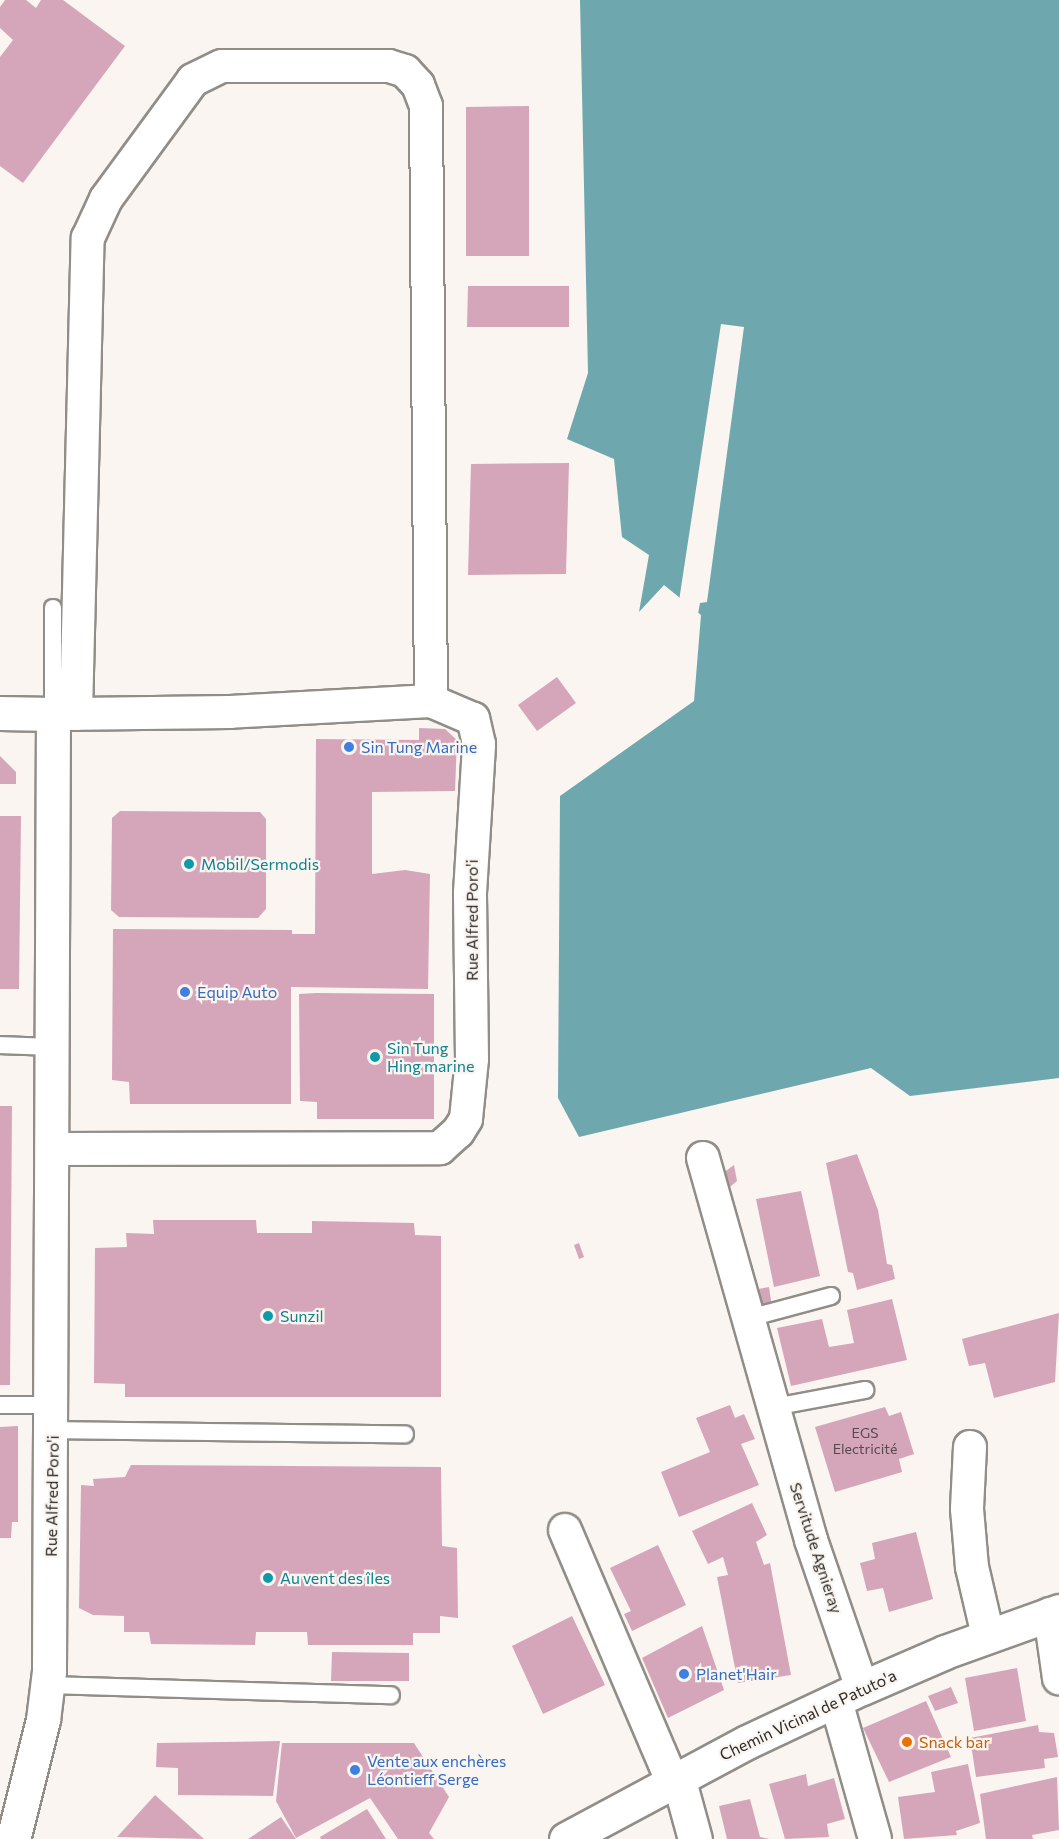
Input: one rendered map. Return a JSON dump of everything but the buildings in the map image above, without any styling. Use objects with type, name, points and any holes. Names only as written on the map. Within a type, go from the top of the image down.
[{"type":"main road","name":"Rue Alfred Poro'i","points":[[0,713],[64,714],[52,1047],[53,1417],[48,1685],[13,1839]]},
{"type":"main road","name":"Chemin Vicinal de Patuto'a","points":[[566,1839],[675,1779],[849,1694],[988,1635],[1055,1613]]},
{"type":"main road","points":[[675,1779],[695,1839]]},
{"type":"street","points":[[64,714],[88,238],[106,199],[193,80],[222,66],[389,66],[405,70],[418,85],[426,106],[431,701]]},
{"type":"street","name":"Rue Alfred Poro'i","points":[[53,1149],[440,1148],[458,1132],[466,1119],[472,1059],[470,893],[479,732],[465,713],[431,701],[296,710],[64,714]]},
{"type":"street","name":"Servitude Agnieray","points":[[703,1158],[811,1540],[849,1694],[875,1839]]},
{"type":"street","points":[[970,1447],[967,1509],[972,1567],[988,1635]]},
{"type":"street","points":[[565,1530],[675,1779]]},
{"type":"street","points":[[1055,1613],[1059,1678]]},
{"type":"lane","points":[[53,608],[64,714]]},
{"type":"lane","points":[[0,1046],[52,1047]]},
{"type":"lane","points":[[749,1318],[831,1296]]},
{"type":"lane","points":[[774,1407],[865,1390]]},
{"type":"lane","points":[[0,1405],[53,1417],[405,1434]]},
{"type":"lane","points":[[48,1685],[392,1695]]},
{"type":"water","points":[[580,0],[1059,0],[1059,1078],[910,1096],[871,1068],[579,1137],[558,1098],[560,796],[694,701],[701,615],[664,585],[639,612],[649,555],[622,537],[614,459],[567,439],[588,373]]},
{"type":"pier","points":[[721,324],[744,327],[707,602],[700,603],[698,614],[679,601]]},
{"type":"place","name":"Sin Tung Marine","points":[[349,747]]},
{"type":"place","name":"Mobil/Sermodis","points":[[189,864]]},
{"type":"place","name":"Equip Auto","points":[[185,992]]},
{"type":"place","name":"Sin Tung Hing marine","points":[[375,1057]]},
{"type":"place","name":"Sunzil","points":[[268,1316]]},
{"type":"place","name":"Au vent des îles","points":[[268,1578]]},
{"type":"place","name":"Planet'Hair","points":[[684,1674]]},
{"type":"place","name":"Snack bar","points":[[907,1742]]},
{"type":"place","name":"Vente aux enchères Léontieff Serge","points":[[355,1770]]}]
